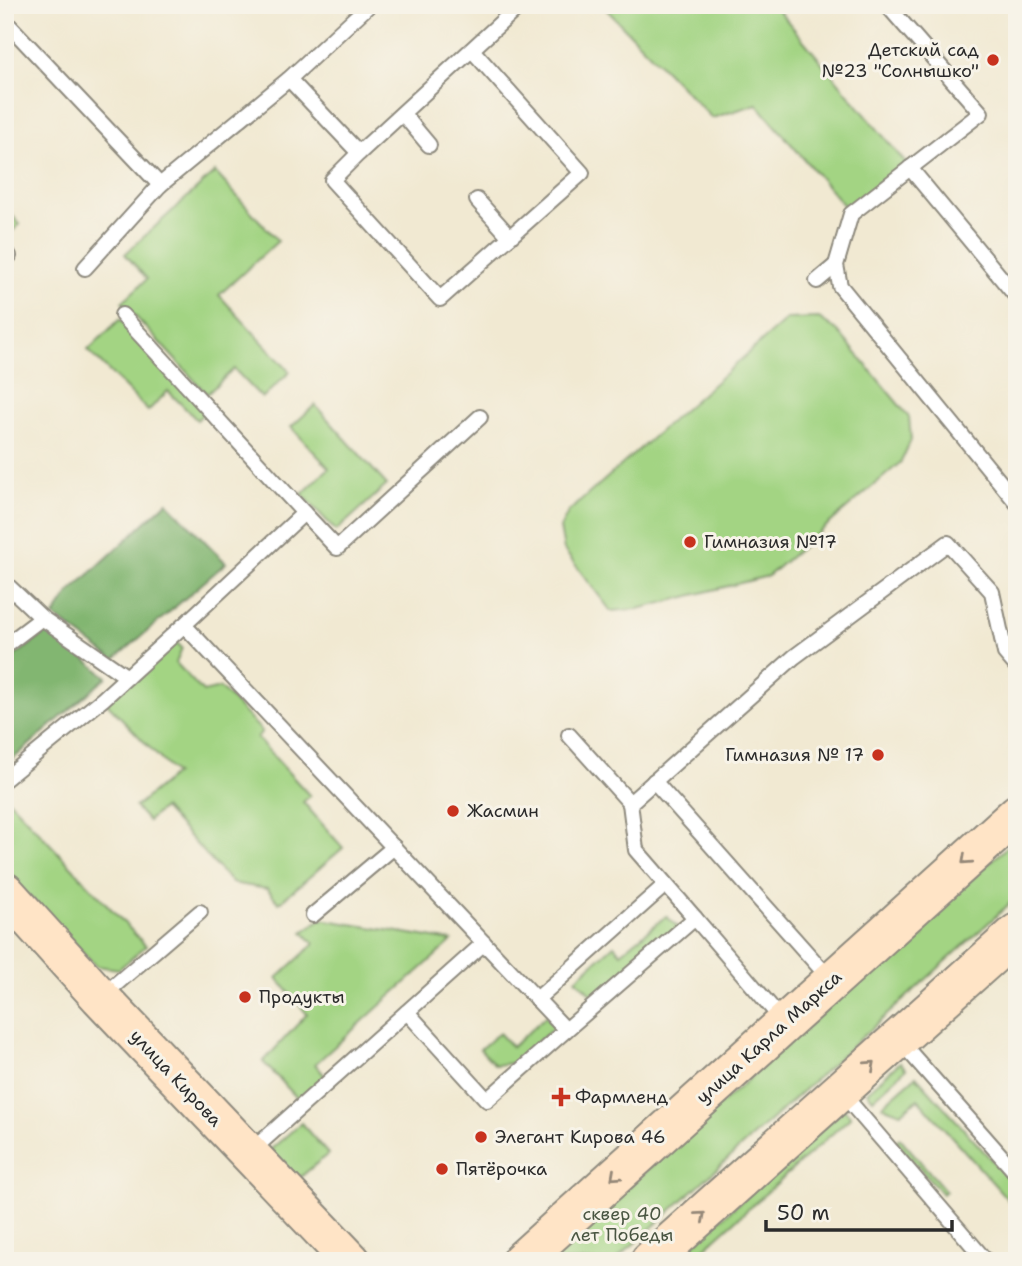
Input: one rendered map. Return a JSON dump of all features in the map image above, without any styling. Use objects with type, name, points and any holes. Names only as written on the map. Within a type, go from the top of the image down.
[{"type":"street","name":"улица Карла Маркса","points":[[521,1261],[1017,814]]},
{"type":"street","name":"улица Кирова","points":[[5,892],[100,998],[351,1261]]},
{"type":"street","points":[[650,1261],[1017,933]]},
{"type":"lane","points":[[85,268],[160,185],[289,79],[369,5]]},
{"type":"lane","points":[[472,50],[582,173],[440,299],[332,180],[359,153],[519,7],[517,5]]},
{"type":"lane","points":[[887,5],[981,113],[851,214],[836,265],[840,286],[1011,484],[1017,503]]},
{"type":"lane","points":[[5,21],[160,185]]},
{"type":"lane","points":[[289,79],[359,153]]},
{"type":"lane","points":[[403,114],[429,145]]},
{"type":"lane","points":[[910,168],[1016,296]]},
{"type":"lane","points":[[477,200],[510,237]]},
{"type":"lane","points":[[817,281],[836,265]]},
{"type":"lane","points":[[122,315],[337,548],[480,417]]},
{"type":"lane","points":[[5,779],[127,677],[304,513]]},
{"type":"lane","points":[[630,803],[794,657],[948,543],[992,593],[1005,653],[1017,667]]},
{"type":"lane","points":[[5,583],[42,618],[127,677]]},
{"type":"lane","points":[[5,646],[42,618]]},
{"type":"lane","points":[[184,625],[566,1030]]},
{"type":"lane","points":[[569,735],[630,803],[636,850],[785,1023]]},
{"type":"lane","points":[[654,781],[832,981]]},
{"type":"lane","points":[[313,915],[394,848]]},
{"type":"lane","points":[[537,999],[666,885]]},
{"type":"lane","points":[[100,998],[200,912]]},
{"type":"lane","points":[[407,1012],[487,1100],[695,918]]},
{"type":"lane","points":[[248,1154],[484,943]]},
{"type":"lane","points":[[899,1040],[1017,1174]]},
{"type":"lane","points":[[841,1092],[986,1261]]},
{"type":"green space","points":[[602,5],[774,5],[910,168],[851,214],[757,104],[712,118]]},
{"type":"green space","points":[[215,172],[278,241],[219,295],[290,372],[262,398],[234,369],[207,394],[122,302],[147,279],[125,254]]},
{"type":"green space","points":[[5,208],[20,224],[5,238]]},
{"type":"green space","points":[[819,318],[838,331],[909,417],[911,440],[901,462],[768,576],[638,609],[611,611],[564,550],[560,528],[568,512],[787,319]]},
{"type":"green space","points":[[120,319],[208,409],[197,420],[168,391],[148,411],[88,350]]},
{"type":"green space","points":[[315,405],[387,485],[336,531],[302,494],[329,468],[291,427]]},
{"type":"green space","points":[[167,502],[226,563],[114,660],[54,616],[70,592]]},
{"type":"green space","points":[[50,630],[107,677],[5,766],[5,663]]},
{"type":"green space","points":[[171,637],[182,648],[176,663],[203,692],[220,688],[262,731],[257,738],[310,796],[303,802],[343,848],[279,903],[267,889],[232,883],[163,808],[148,821],[135,807],[175,774],[103,699]]},
{"type":"green space","points":[[5,796],[146,946],[119,969],[96,966],[5,871]]},
{"type":"green space","name":"сквер 40 лет Победы","points":[[1017,838],[1017,897],[615,1261],[546,1261]]},
{"type":"green space","points":[[666,916],[681,930],[598,1001],[576,979],[614,945],[621,953]]},
{"type":"green space","points":[[321,919],[452,941],[315,1064],[326,1077],[299,1100],[263,1062],[307,1014],[277,978],[314,944],[303,932]]},
{"type":"green space","points":[[546,1016],[555,1027],[514,1063],[495,1065],[480,1049],[499,1033],[512,1047]]},
{"type":"green space","points":[[900,1062],[906,1069],[873,1099],[867,1092]]},
{"type":"green space","points":[[916,1076],[1017,1188],[1017,1210],[918,1099],[901,1113],[882,1106]]},
{"type":"green space","points":[[844,1109],[851,1117],[690,1261],[674,1261]]},
{"type":"green space","points":[[301,1123],[328,1154],[297,1180],[270,1150]]},
{"type":"green space","points":[[900,1138],[946,1191],[942,1194],[896,1141]]},
{"type":"place","name":"Детский сад №23 \"Солнышко\"","points":[[993,60]]},
{"type":"place","name":"Гимназия №17","points":[[690,542]]},
{"type":"place","name":"Гимназия № 17","points":[[878,755]]},
{"type":"place","name":"Жасмин","points":[[453,811]]},
{"type":"place","name":"Продукты","points":[[245,997]]},
{"type":"place","name":"Фармленд","points":[[561,1097]]},
{"type":"place","name":"Элегант Кирова 46","points":[[481,1137]]},
{"type":"place","name":"Пятёрочка","points":[[442,1169]]}]
